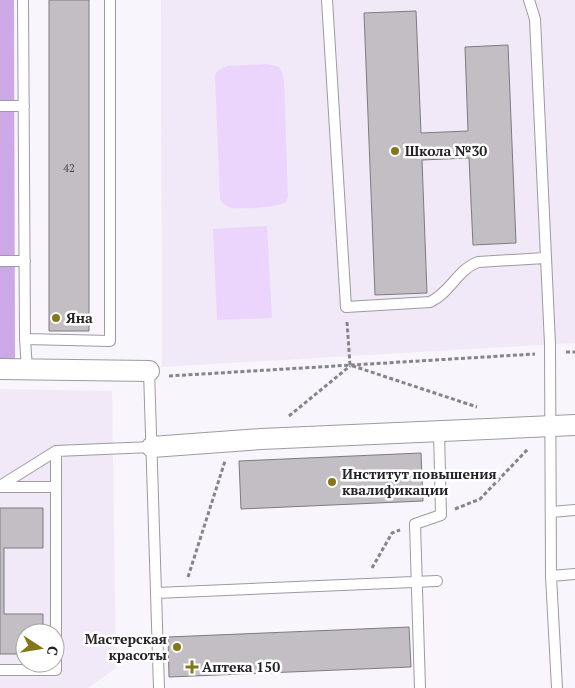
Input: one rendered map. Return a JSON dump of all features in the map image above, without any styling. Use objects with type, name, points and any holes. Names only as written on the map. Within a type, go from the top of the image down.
[{"type":"street","points":[[0,369],[149,371]]},
{"type":"street","points":[[152,448],[261,439],[575,425]]},
{"type":"lane","points":[[23,0],[25,338],[27,369]]},
{"type":"lane","points":[[25,338],[110,341],[110,0]]},
{"type":"lane","points":[[328,0],[346,307],[430,302],[440,297],[469,265],[478,262],[545,258]]},
{"type":"lane","points":[[528,0],[535,19],[550,353],[551,576],[557,688]]},
{"type":"lane","points":[[0,106],[24,106]]},
{"type":"lane","points":[[0,261],[25,261]]},
{"type":"lane","points":[[149,371],[159,688]]},
{"type":"lane","points":[[420,688],[415,524],[441,515],[439,431]]},
{"type":"lane","points":[[0,487],[56,451],[152,448]]},
{"type":"lane","points":[[0,670],[56,670],[56,451]]},
{"type":"lane","points":[[0,487],[56,487]]},
{"type":"lane","points":[[551,512],[575,510]]},
{"type":"lane","points":[[551,576],[575,574]]},
{"type":"lane","points":[[156,593],[437,581]]},
{"type":"path","points":[[346,307],[350,365]]},
{"type":"path","points":[[149,371],[163,376],[575,352]]},
{"type":"path","points":[[350,365],[481,408]]},
{"type":"path","points":[[261,439],[350,365]]},
{"type":"path","points":[[441,515],[480,500],[550,426]]},
{"type":"path","points":[[183,592],[231,442]]},
{"type":"path","points":[[363,584],[392,533],[415,524]]},
{"type":"shaded area","points":[[0,0],[14,0],[15,359],[0,359]]},
{"type":"shaded area","points":[[161,0],[575,0],[575,343],[162,367]]},
{"type":"shaded area","points":[[267,64],[279,67],[284,80],[288,197],[286,202],[275,206],[231,208],[220,199],[215,76],[217,71],[227,66]]},
{"type":"shaded area","points":[[267,226],[272,318],[217,320],[213,229]]},
{"type":"shaded area","points":[[0,389],[112,391],[116,668],[88,688],[0,688]]},
{"type":"building","points":[[49,0],[89,0],[89,331],[49,331]]},
{"type":"building","points":[[416,11],[421,133],[468,131],[465,47],[508,45],[516,243],[473,245],[469,158],[422,160],[427,293],[375,295],[364,13]]},
{"type":"building","points":[[421,453],[423,501],[241,509],[239,461]]},
{"type":"building","points":[[0,508],[43,508],[43,548],[4,548],[4,614],[43,614],[43,623],[15,623],[15,654],[0,654]]},
{"type":"building","points":[[409,627],[411,667],[169,677],[168,637]]},
{"type":"place","name":"Школа №30","points":[[395,151]]},
{"type":"place","name":"Яна","points":[[56,318]]},
{"type":"place","name":"Институт повышения квалификации","points":[[332,482]]},
{"type":"place","name":"Мастерская красоты","points":[[177,647]]},
{"type":"place","name":"Аптека 150","points":[[192,667]]}]
